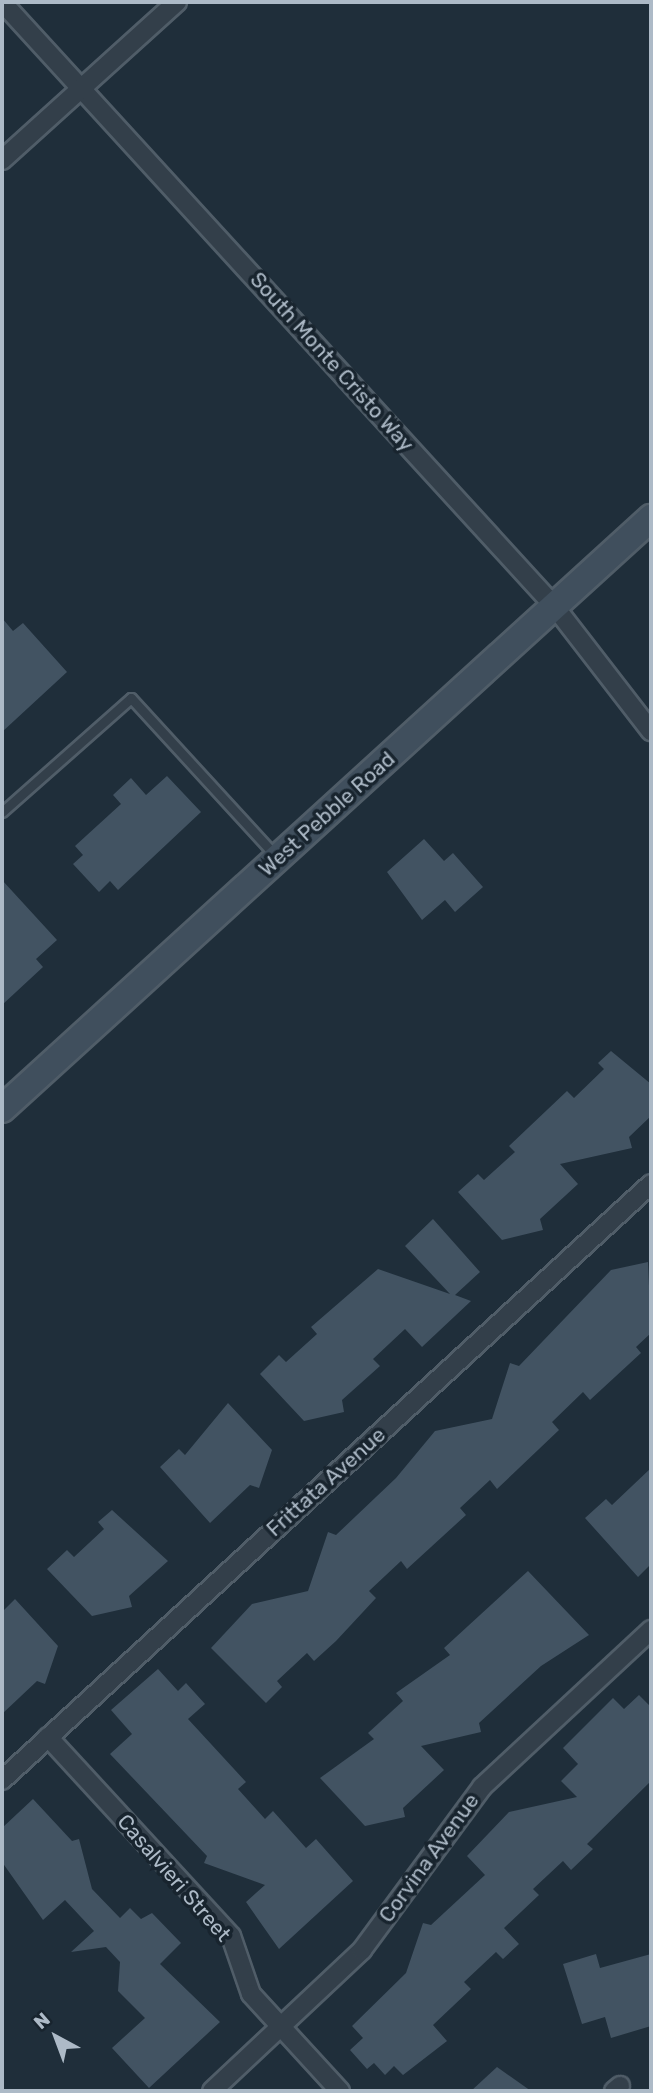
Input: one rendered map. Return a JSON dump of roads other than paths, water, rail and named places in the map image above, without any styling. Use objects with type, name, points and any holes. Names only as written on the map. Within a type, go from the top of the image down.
[{"type":"street","name":"South Monte Cristo Way","points":[[2,2],[555,607],[651,731]]},
{"type":"street","points":[[2,160],[177,2]]},
{"type":"street","name":"West Pebble Road","points":[[2,1109],[651,518]]},
{"type":"street","name":"Frittata Avenue","points":[[2,1780],[651,1184]]},
{"type":"street","name":"Corvina Avenue","points":[[212,2091],[284,2029],[362,1950],[482,1787],[651,1630]]},
{"type":"street","name":"Casalvieri Street","points":[[48,1737],[231,1936],[251,1994],[340,2091]]},
{"type":"lane","points":[[2,812],[131,698],[278,858]]}]
